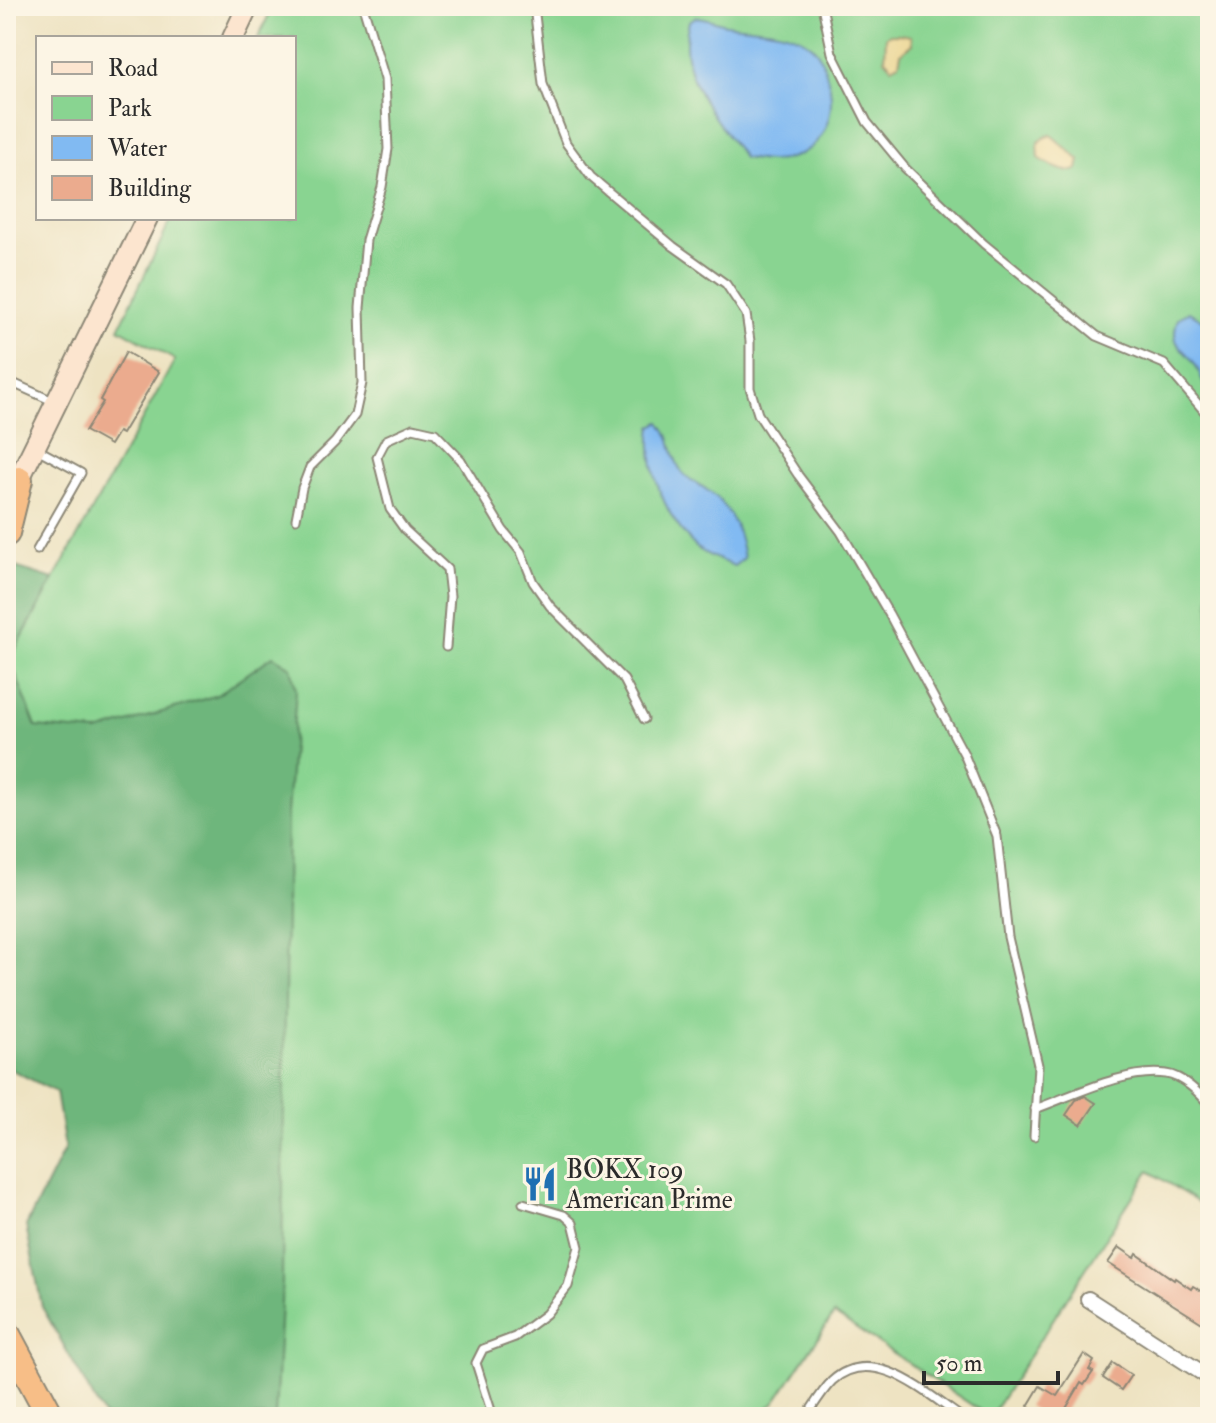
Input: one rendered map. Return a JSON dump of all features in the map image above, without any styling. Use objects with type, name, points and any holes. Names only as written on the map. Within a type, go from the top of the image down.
[{"type":"highway","points":[[6,533],[19,480]]},
{"type":"highway","points":[[6,1333],[51,1417]]},
{"type":"main road","points":[[234,36],[248,6]]},
{"type":"main road","points":[[6,503],[146,220]]},
{"type":"street","points":[[1088,1299],[1210,1378]]},
{"type":"lane","points":[[296,519],[310,467],[335,442],[355,415],[362,383],[360,308],[366,240],[382,187],[388,149],[385,79],[363,6]]},
{"type":"lane","points":[[534,6],[543,84],[566,143],[591,177],[673,246],[726,284],[746,314],[750,341],[750,388],[758,414],[841,532],[964,754],[997,836],[1008,937],[1038,1065],[1034,1136]]},
{"type":"lane","points":[[822,6],[832,53],[867,122],[905,168],[984,244],[1097,336],[1164,364],[1210,418]]},
{"type":"lane","points":[[6,396],[9,382],[57,403]]},
{"type":"lane","points":[[446,647],[450,596],[447,569],[405,530],[390,509],[377,457],[386,440],[413,428],[435,433],[461,460],[503,530],[521,552],[533,582],[550,606],[624,680],[644,719]]},
{"type":"lane","points":[[35,448],[81,473],[37,550]]},
{"type":"lane","points":[[1035,1109],[1136,1074],[1168,1074],[1199,1093],[1210,1106]]},
{"type":"lane","points":[[493,1417],[476,1363],[483,1349],[515,1337],[546,1314],[568,1286],[579,1247],[573,1223],[564,1215],[523,1203]]},
{"type":"lane","points":[[806,1417],[836,1378],[850,1370],[866,1368],[895,1373],[961,1417]]},
{"type":"green space","points":[[273,6],[1210,6],[1210,1210],[1149,1171],[990,1417],[834,1314],[774,1404],[751,1417],[172,1417],[36,727],[10,659],[175,360],[119,328],[171,220],[296,220],[296,36],[259,36]]},
{"type":"green space","points":[[12,566],[54,579],[10,659],[36,727],[98,732],[217,695],[273,656],[291,667],[296,690],[287,814],[282,1285],[275,1417],[104,1417],[42,1307],[26,1226],[65,1148],[56,1092],[6,1067],[6,606]]},
{"type":"sand","points":[[899,34],[911,36],[912,44],[901,53],[899,63],[892,67],[885,59],[886,37]]},
{"type":"sand","points":[[1051,135],[1080,160],[1078,169],[1064,170],[1039,158],[1038,143]]},
{"type":"water","points":[[696,17],[791,34],[813,47],[824,67],[831,102],[826,127],[811,147],[781,160],[743,158],[710,111],[692,77],[686,41],[689,21]]},
{"type":"water","points":[[1189,312],[1210,324],[1210,395],[1194,362],[1180,347],[1175,336],[1178,318]]},
{"type":"water","points":[[660,422],[682,472],[715,496],[733,520],[744,558],[734,566],[695,546],[666,505],[652,458],[652,426]]},
{"type":"building","points":[[126,352],[159,372],[122,434],[118,432],[110,445],[85,431],[103,402],[100,400]]},
{"type":"building","points":[[1085,1096],[1096,1103],[1081,1125],[1066,1115],[1076,1100]]},
{"type":"building","points":[[1119,1247],[1135,1258],[1137,1254],[1174,1280],[1210,1296],[1210,1328],[1108,1263]]},
{"type":"building","points":[[1084,1354],[1094,1361],[1089,1370],[1093,1372],[1084,1385],[1081,1383],[1061,1417],[1046,1417],[1028,1406],[1040,1386],[1057,1396]]},
{"type":"building","points":[[1113,1363],[1131,1375],[1121,1390],[1103,1378]]},
{"type":"place","name":"BOKX 109 American Prime","points":[[540,1184]]}]
